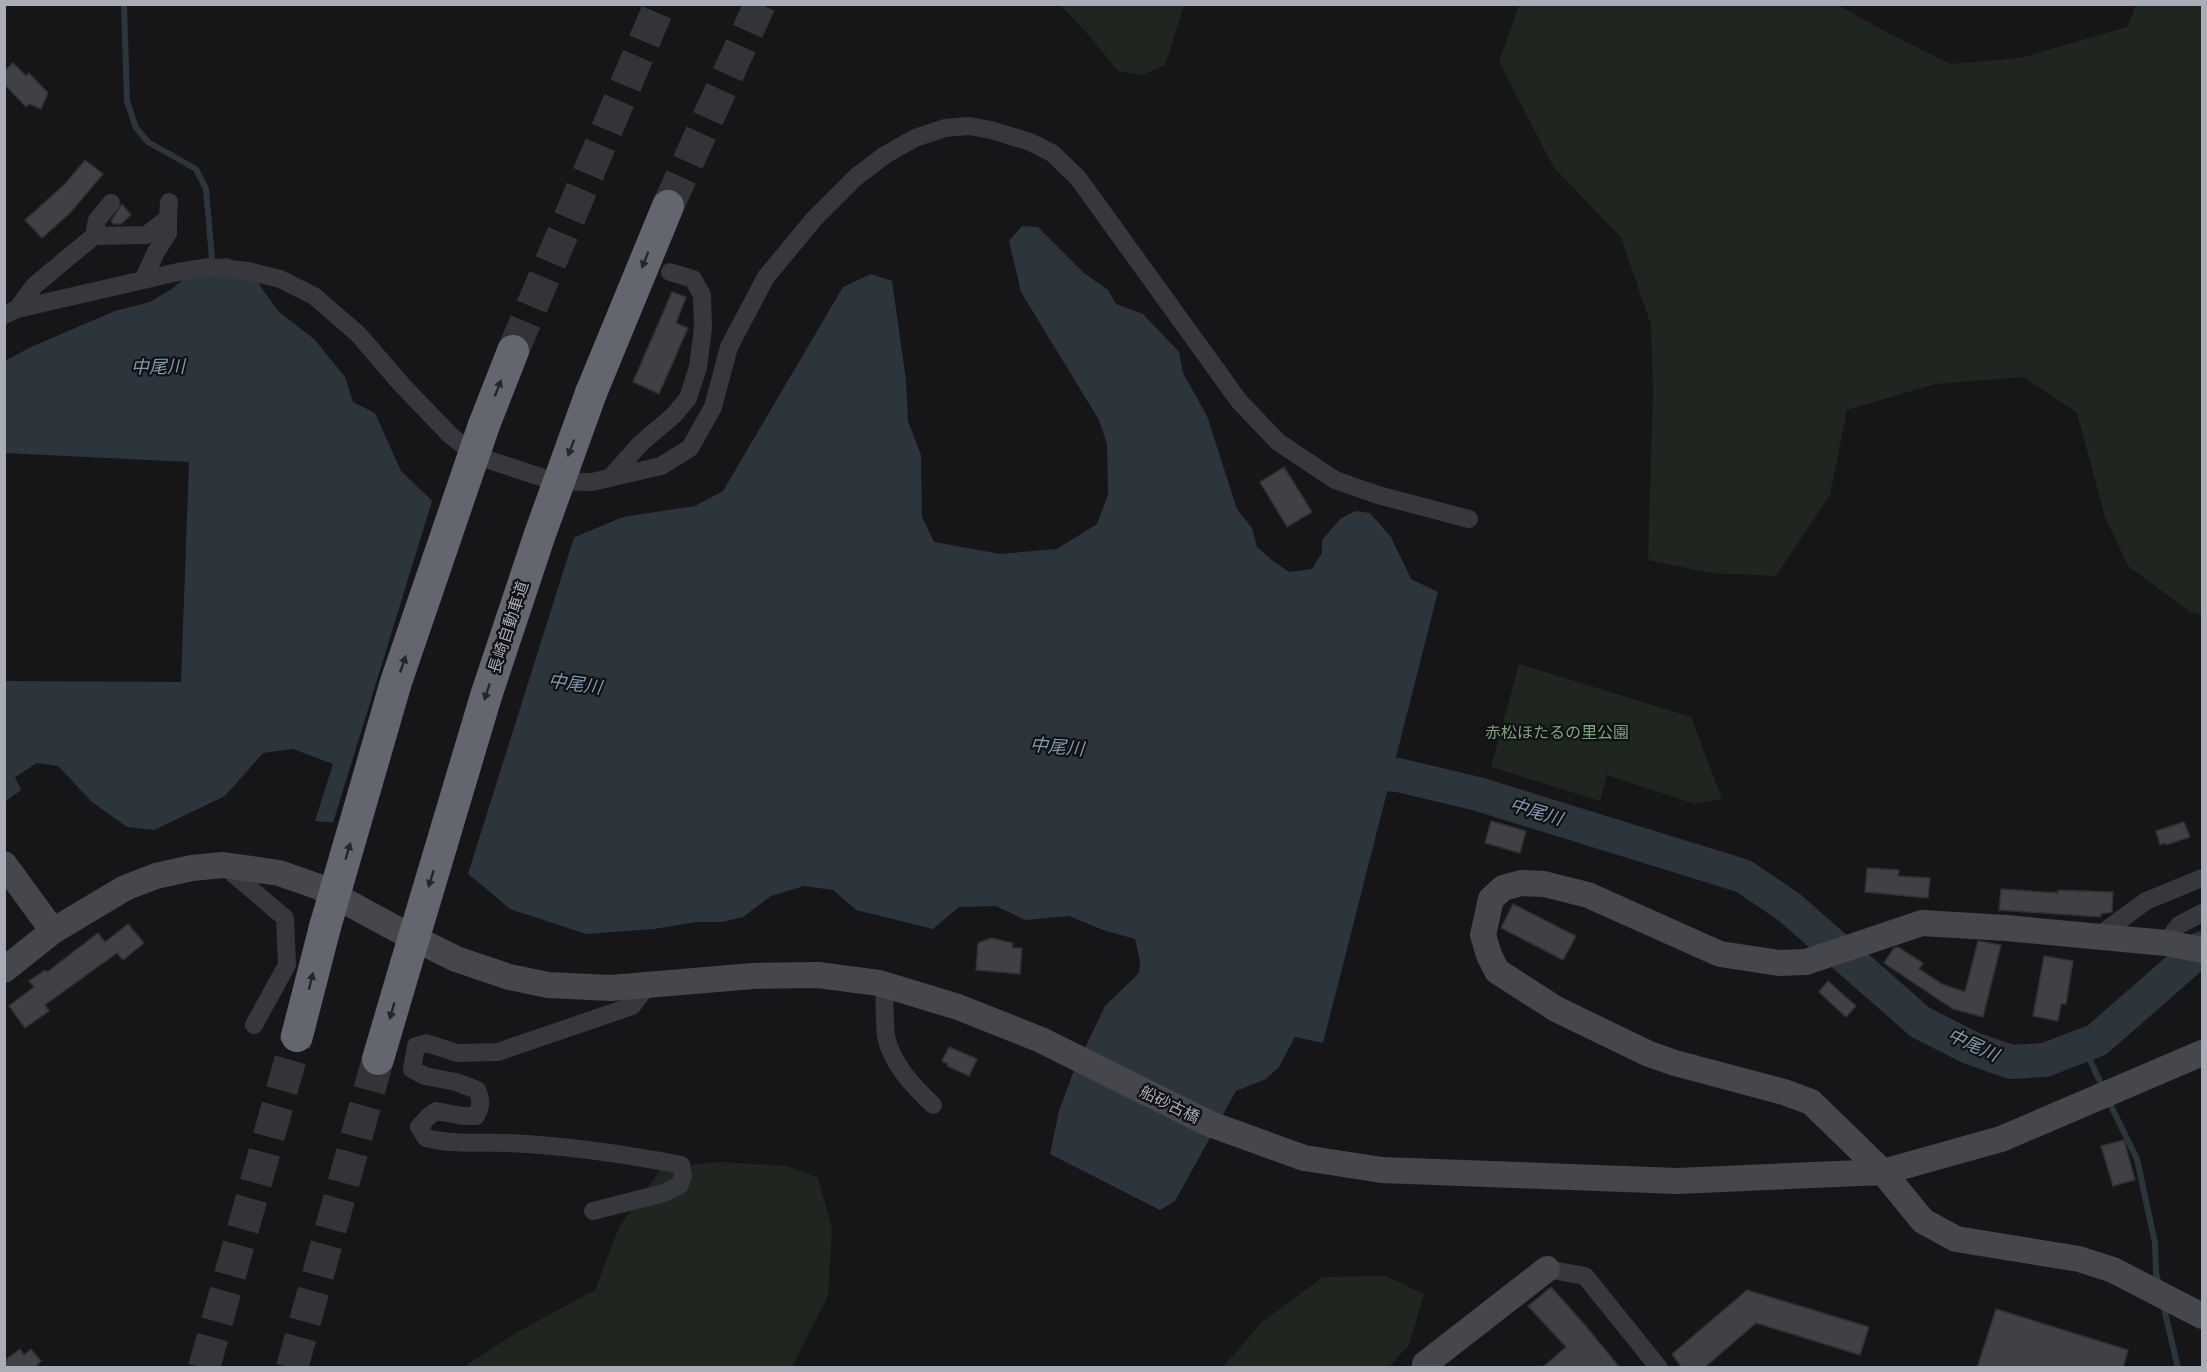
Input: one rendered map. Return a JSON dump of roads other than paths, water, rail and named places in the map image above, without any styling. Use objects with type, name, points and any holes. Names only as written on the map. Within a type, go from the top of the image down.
[{"type":"highway","name":"長崎自動車道","points":[[378,1059],[486,696],[540,534],[591,393],[668,206]]},
{"type":"highway","points":[[297,1036],[325,927],[396,682],[484,425],[513,351]]},
{"type":"street","points":[[11,312],[167,274],[209,267],[248,271],[280,279],[314,296],[358,334],[450,435],[477,456],[553,481],[592,482],[661,466],[690,448],[713,407],[729,347],[766,277],[814,219],[856,177],[885,155],[915,138],[945,128],[969,126],[1030,142],[1052,153],[1078,178],[1239,401],[1278,442],[1335,480],[1378,495],[1469,519]]},
{"type":"street","points":[[94,236],[97,220],[111,203]]},
{"type":"street","points":[[11,312],[35,285],[94,236],[146,235],[168,210],[168,233],[142,280]]},
{"type":"street","points":[[610,478],[640,444],[674,415],[688,398],[698,368],[703,328],[702,295],[693,279],[670,272]]},
{"type":"street","points":[[4,864],[53,931]]},
{"type":"street","points":[[223,865],[285,918],[287,965],[254,1025]]},
{"type":"street","name":"船砂古橋","points":[[4,970],[53,931],[125,888],[156,876],[223,865],[279,873],[319,887],[400,932],[456,959],[509,977],[548,984],[611,988],[753,976],[818,975],[884,984],[958,1007],[1041,1040],[1210,1124],[1304,1158],[1382,1170],[1677,1181],[1883,1172],[2001,1139],[2202,1053]]},
{"type":"street","points":[[2097,937],[2146,901],[2202,878]]},
{"type":"street","points":[[2202,950],[2166,943],[2006,928],[1922,923],[1806,962],[1779,963],[1720,954],[1588,895],[1544,885],[1521,883],[1503,888],[1491,898],[1483,935],[1497,971],[1556,1010],[1649,1054],[1784,1092],[1811,1102],[1883,1172],[1923,1221],[1956,1239],[2079,1259],[2113,1270],[2202,1316]]},
{"type":"street","points":[[2166,943],[2179,925],[2202,913]]},
{"type":"street","points":[[884,984],[886,1037],[895,1059],[914,1086],[933,1105]]},
{"type":"street","points":[[593,1211],[664,1193],[680,1185],[681,1165],[596,1151],[510,1143],[446,1143],[426,1138],[419,1127],[436,1111],[476,1116],[481,1106],[481,1098],[477,1090],[456,1082],[425,1076],[412,1069],[412,1058],[416,1046],[426,1043],[457,1053],[498,1052],[632,1006],[648,985]]},
{"type":"street","points":[[1425,1368],[1425,1364],[1547,1269],[1585,1276],[1659,1368]]},
{"type":"water","points":[[1022,226],[1038,227],[1084,273],[1108,290],[1116,304],[1143,314],[1179,352],[1183,373],[1207,416],[1237,509],[1252,528],[1257,547],[1289,572],[1312,569],[1322,553],[1322,540],[1341,518],[1356,511],[1370,513],[1391,537],[1411,579],[1438,592],[1323,1043],[1295,1037],[1279,1067],[1266,1079],[1236,1091],[1175,1201],[1160,1210],[1050,1154],[1059,1111],[1073,1073],[1105,1006],[1139,973],[1140,961],[1135,939],[1103,930],[1069,916],[1025,920],[996,906],[959,907],[933,929],[856,910],[833,890],[804,886],[771,896],[743,917],[722,922],[696,922],[654,929],[586,934],[510,909],[453,861],[406,839],[338,823],[315,821],[333,764],[293,749],[263,753],[225,796],[154,830],[127,827],[92,802],[58,766],[37,763],[15,777],[21,790],[5,802],[5,681],[181,682],[189,462],[5,453],[5,361],[31,347],[115,311],[150,302],[172,289],[206,260],[228,258],[247,266],[278,311],[314,339],[345,377],[353,402],[375,413],[401,471],[444,512],[520,543],[575,537],[623,517],[695,506],[723,491],[843,287],[871,274],[892,281],[906,380],[908,421],[921,455],[922,517],[934,542],[1000,554],[1057,549],[1097,524],[1108,495],[1107,444],[1099,420],[1021,292],[1009,241]]},
{"type":"waterway","points":[[124,4],[127,101],[136,128],[148,142],[196,169],[206,189],[212,259]]},
{"type":"waterway","name":"中尾川","points":[[1345,771],[1398,775],[1478,794],[1743,876],[1789,907],[1920,1022],[1971,1048],[2011,1062],[2045,1060],[2097,1040],[2202,948]]},
{"type":"waterway","points":[[2083,1045],[2103,1088]]},
{"type":"waterway","points":[[2108,1100],[2137,1159],[2155,1243],[2156,1273],[2159,1285]]},
{"type":"waterway","points":[[2163,1304],[2178,1368]]},
{"type":"tunnel","points":[[513,351],[660,4]]},
{"type":"tunnel","points":[[668,206],[760,4]]},
{"type":"tunnel","points":[[204,1368],[297,1036]]},
{"type":"tunnel","points":[[292,1368],[378,1059]]},
{"type":"park label","name":"赤松ほたるの里公園","points":[[1557,732]]}]
